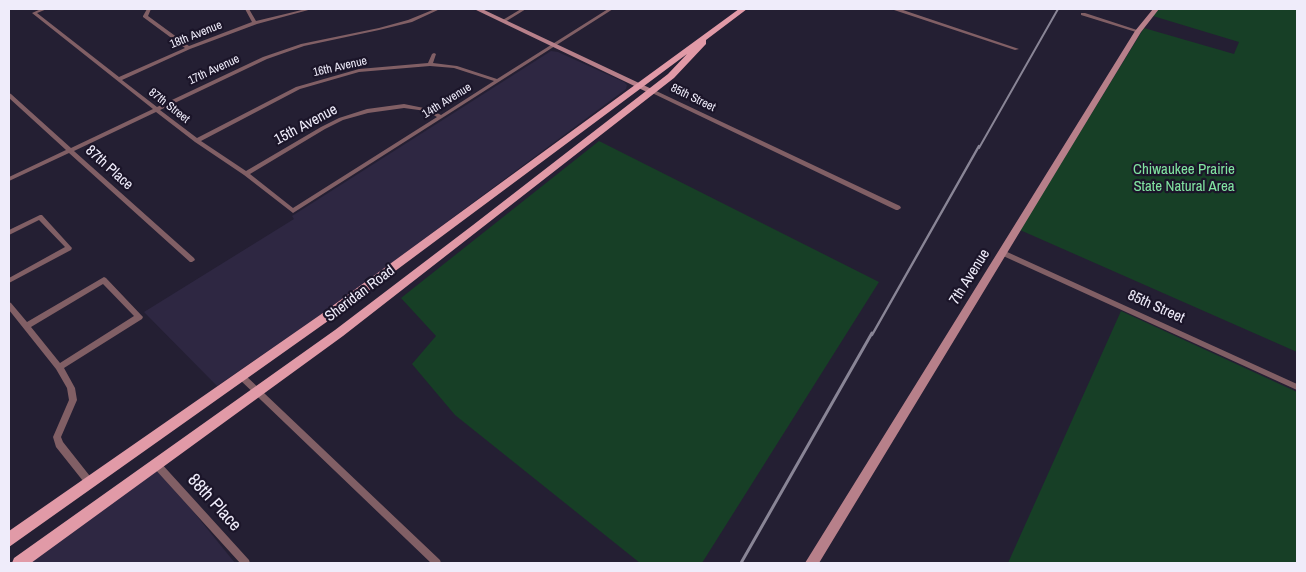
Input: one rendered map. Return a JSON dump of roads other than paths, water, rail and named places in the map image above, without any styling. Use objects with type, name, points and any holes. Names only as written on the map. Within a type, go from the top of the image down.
[{"type":"main road","name":"Sheridan Road","points":[[9,540],[324,318],[640,85],[681,52],[743,9]]},
{"type":"main road","name":"Sheridan Road","points":[[19,563],[342,330],[652,91],[698,50],[708,35]]},
{"type":"street","name":"87th Street","points":[[45,9],[34,13],[156,109],[246,174],[293,211]]},
{"type":"street","points":[[149,9],[145,16],[188,48]]},
{"type":"street","points":[[247,9],[255,23]]},
{"type":"street","name":"18th Avenue","points":[[120,80],[188,48],[255,23],[310,9]]},
{"type":"street","name":"17th Avenue","points":[[9,179],[265,58],[303,46],[410,21],[438,9]]},
{"type":"street","name":"85th Street","points":[[477,9],[898,208]]},
{"type":"street","points":[[503,21],[524,9]]},
{"type":"street","name":"14th Avenue","points":[[293,211],[611,9]]},
{"type":"street","points":[[896,9],[1017,49]]},
{"type":"street","name":"7th Avenue","points":[[812,563],[1138,31],[1156,9]]},
{"type":"street","points":[[1083,14],[1138,31]]},
{"type":"street","points":[[430,64],[434,54]]},
{"type":"street","name":"16th Avenue","points":[[198,141],[298,88],[359,71],[411,64],[430,64],[455,67],[498,81]]},
{"type":"street","name":"87th Place","points":[[9,95],[192,260]]},
{"type":"street","name":"15th Avenue","points":[[246,174],[329,125],[367,111],[404,106],[427,110],[440,117]]},
{"type":"street","points":[[9,233],[40,218],[69,248],[9,281]]},
{"type":"street","name":"85th Street","points":[[1003,253],[1297,387]]},
{"type":"street","points":[[26,326],[104,280],[139,317],[59,366]]},
{"type":"street","points":[[9,305],[59,366],[71,388],[73,400],[57,437],[59,444],[90,483]]},
{"type":"street","points":[[241,376],[436,563]]},
{"type":"street","name":"88th Place","points":[[157,465],[246,563]]},
{"type":"railway","points":[[979,148],[1058,9]]},
{"type":"railway","points":[[872,335],[979,146]]},
{"type":"railway","points":[[741,563],[872,333]]},
{"type":"park label","name":"Chiwaukee Prairie State Natural Area","points":[[1184,178]]}]
